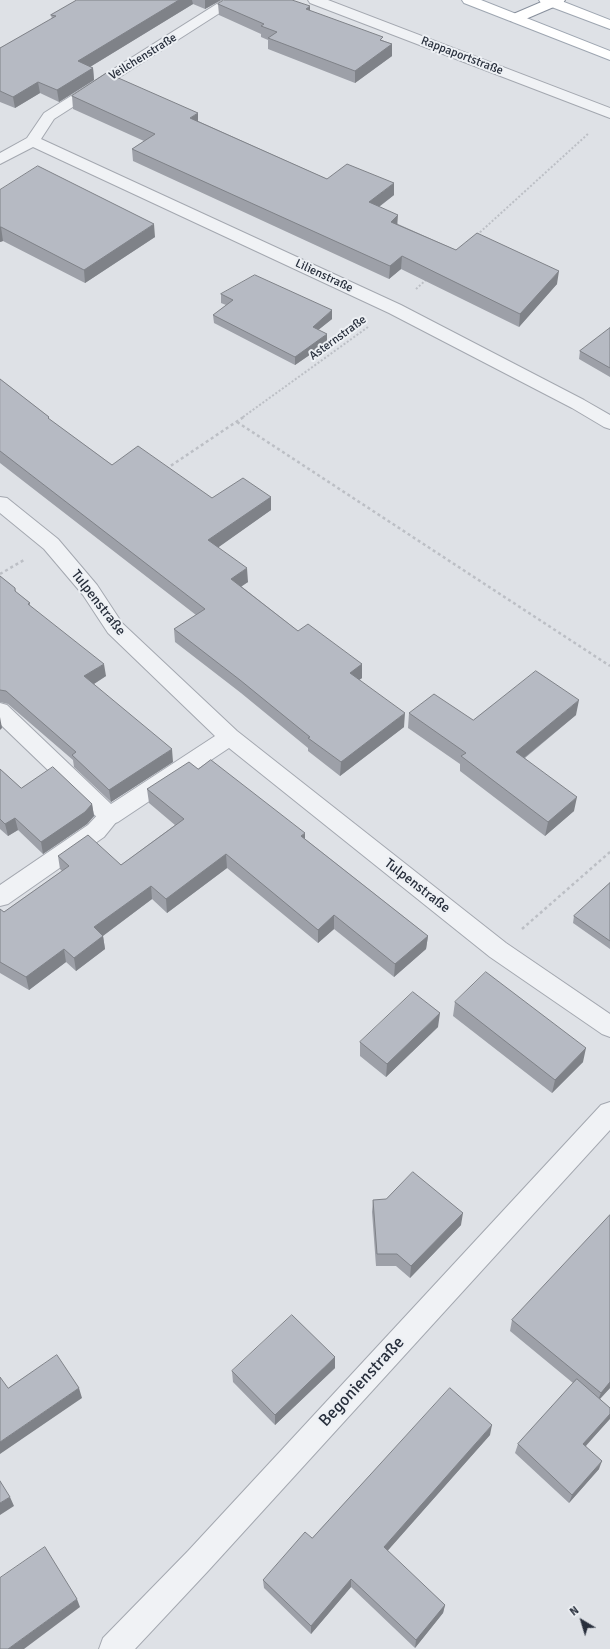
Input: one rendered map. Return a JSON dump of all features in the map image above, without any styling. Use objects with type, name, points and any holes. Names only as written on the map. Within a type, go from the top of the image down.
[{"type":"main road","points":[[469,0],[610,56]]},
{"type":"main road","points":[[516,18],[529,0]]},
{"type":"main road","points":[[516,18],[552,1],[610,24]]},
{"type":"street","name":"Veilchenstraße","points":[[0,159],[32,140],[48,116],[233,0]]},
{"type":"street","name":"Rappaportstraße","points":[[315,0],[610,113]]},
{"type":"street","name":"Lilienstraße","points":[[32,140],[395,309],[578,404],[610,423]]},
{"type":"street","name":"Tulpenstraße","points":[[0,503],[51,544],[90,590],[115,628],[230,737],[498,950],[610,1027]]},
{"type":"street","points":[[0,711],[110,816]]},
{"type":"street","points":[[0,897],[96,831],[110,816],[230,737]]},
{"type":"street","name":"Begonienstraße","points":[[114,1649],[610,1113]]},
{"type":"path","points":[[476,235],[592,130]]},
{"type":"path","name":"Asternstraße","points":[[164,470],[237,422],[395,309],[429,277]]},
{"type":"path","points":[[237,422],[610,666]]},
{"type":"path","points":[[498,950],[610,852]]},
{"type":"building","points":[[77,0],[179,0],[78,61],[93,68],[57,90],[38,82],[13,97],[0,91],[0,48],[56,16],[51,15]]},
{"type":"building","points":[[224,0],[292,0],[310,6],[306,9],[383,37],[380,40],[392,44],[355,71],[268,38],[277,32],[261,26],[264,24],[218,4]]},
{"type":"building","points":[[107,73],[198,113],[190,118],[327,179],[347,164],[394,183],[369,202],[398,215],[391,222],[456,250],[477,233],[559,271],[520,314],[402,256],[390,266],[132,149],[155,134],[72,96]]},
{"type":"building","points":[[38,166],[154,224],[84,270],[0,227],[0,190]]},
{"type":"building","points":[[255,275],[332,310],[313,327],[327,334],[295,357],[213,315],[233,300],[221,294]]},
{"type":"building","points":[[610,328],[610,368],[580,351]]},
{"type":"building","points":[[0,379],[49,417],[48,418],[112,465],[138,446],[212,498],[243,478],[271,497],[208,540],[247,568],[231,579],[298,631],[308,624],[362,664],[350,673],[405,713],[341,762],[308,738],[310,737],[174,629],[205,609],[0,451]]},
{"type":"building","points":[[0,576],[30,603],[28,604],[104,664],[84,676],[172,749],[109,790],[72,755],[76,752],[6,691],[0,690]]},
{"type":"building","points":[[536,671],[579,700],[516,752],[577,797],[548,822],[461,756],[466,753],[409,713],[434,694],[473,720]]},
{"type":"building","points":[[211,760],[305,833],[301,836],[428,936],[395,964],[334,915],[318,930],[226,854],[166,899],[151,886],[94,927],[103,936],[74,958],[64,949],[26,977],[0,962],[0,909],[4,912],[69,866],[58,856],[88,835],[121,865],[184,819],[147,789],[189,762],[198,769]]},
{"type":"building","points":[[53,767],[92,804],[85,812],[41,842],[15,818],[5,824],[0,819],[0,769],[21,788]]},
{"type":"building","points":[[610,883],[610,941],[574,916]]},
{"type":"building","points":[[486,972],[586,1048],[555,1080],[455,1002]]},
{"type":"building","points":[[413,992],[440,1013],[387,1064],[360,1042]]},
{"type":"building","points":[[413,1172],[463,1213],[411,1266],[397,1254],[377,1254],[373,1200],[386,1199]]},
{"type":"building","points":[[610,1215],[610,1382],[601,1393],[512,1320]]},
{"type":"building","points":[[292,1315],[335,1357],[275,1415],[232,1371]]},
{"type":"building","points":[[57,1355],[79,1388],[0,1442],[0,1377],[8,1388]]},
{"type":"building","points":[[577,1379],[610,1408],[610,1414],[583,1444],[602,1461],[572,1495],[518,1444]]},
{"type":"building","points":[[450,1388],[492,1425],[384,1547],[445,1605],[416,1640],[351,1579],[311,1626],[263,1580],[305,1532],[312,1538]]},
{"type":"building","points":[[0,1481],[10,1497],[0,1503]]},
{"type":"building","points":[[45,1547],[77,1599],[8,1649],[0,1649],[0,1578]]}]
